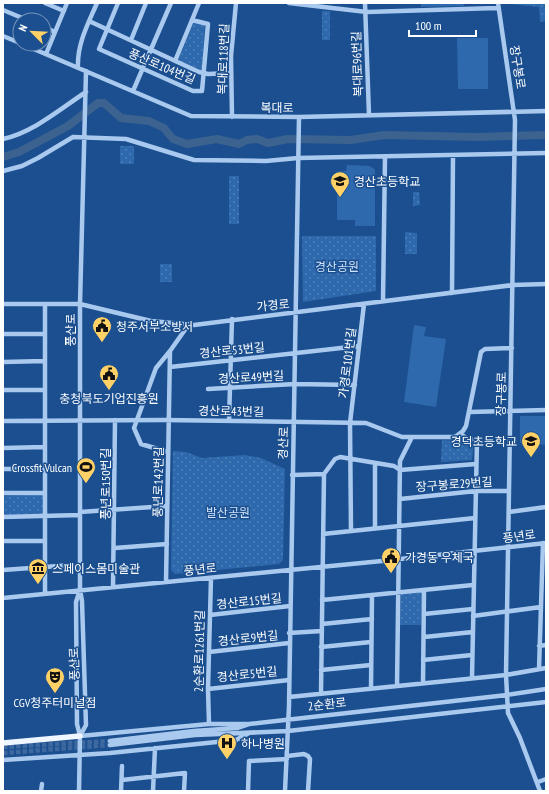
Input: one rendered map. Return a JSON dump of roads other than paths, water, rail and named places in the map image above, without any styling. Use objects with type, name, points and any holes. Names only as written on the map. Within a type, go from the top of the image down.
[{"type":"main road","points":[[3,743],[80,736]]},
{"type":"street","points":[[45,3],[64,11]]},
{"type":"street","points":[[46,54],[67,3]]},
{"type":"street","points":[[78,67],[77,54],[97,3]]},
{"type":"street","points":[[107,29],[118,3]]},
{"type":"street","points":[[131,40],[146,3]]},
{"type":"street","points":[[133,91],[171,3]]},
{"type":"street","points":[[175,61],[199,3]]},
{"type":"street","name":"복대로118번길","points":[[232,116],[231,73],[236,3]]},
{"type":"street","points":[[289,3],[365,12],[421,12],[498,6]]},
{"type":"street","points":[[338,3],[338,9]]},
{"type":"street","name":"복대로96번길","points":[[365,3],[369,115]]},
{"type":"street","name":"장구봉로","points":[[498,6],[515,112],[506,675],[507,695],[508,713],[520,738],[538,782],[540,791]]},
{"type":"street","points":[[192,20],[208,24],[204,73]]},
{"type":"street","points":[[89,21],[204,73],[231,73]]},
{"type":"street","name":"풍산로104번길","points":[[107,29],[99,49],[143,70],[193,91],[202,91],[204,73]]},
{"type":"street","name":"복대로","points":[[41,52],[191,116],[298,117],[546,110]]},
{"type":"street","name":"풍산로","points":[[80,736],[86,725],[82,601],[80,590],[80,304],[86,71]]},
{"type":"street","points":[[3,139],[17,136],[86,94]]},
{"type":"street","name":"경산로","points":[[285,791],[289,697],[298,117]]},
{"type":"street","points":[[3,171],[22,166],[73,137],[136,140],[181,157],[194,160],[266,161],[298,157],[454,156],[546,153]]},
{"type":"street","points":[[452,292],[454,156]]},
{"type":"street","points":[[383,301],[385,157]]},
{"type":"street","name":"가경로","points":[[3,304],[80,304],[151,321],[189,324],[296,313],[513,285],[546,284]]},
{"type":"street","name":"가경로101번길","points":[[350,531],[352,459],[350,423],[364,304]]},
{"type":"street","points":[[45,305],[45,594]]},
{"type":"street","points":[[229,421],[232,320]]},
{"type":"street","points":[[168,452],[139,442],[134,432],[156,368],[189,324]]},
{"type":"street","points":[[6,334],[45,334]]},
{"type":"street","name":"경산로53번길","points":[[170,367],[359,346]]},
{"type":"street","points":[[472,678],[477,440],[466,438],[461,434],[466,426],[481,352],[485,349],[512,348]]},
{"type":"street","name":"풍년로142번길","points":[[166,582],[170,351]]},
{"type":"street","points":[[5,362],[45,361]]},
{"type":"street","name":"경산로49번길","points":[[208,389],[294,384],[354,385]]},
{"type":"street","points":[[5,390],[45,390]]},
{"type":"street","points":[[469,412],[546,410]]},
{"type":"street","name":"풍년로150번길","points":[[113,587],[115,548],[115,420]]},
{"type":"street","name":"경산로43번길","points":[[3,421],[169,420],[350,423],[366,424],[402,437],[455,437],[461,434]]},
{"type":"street","points":[[397,686],[400,461],[412,437]]},
{"type":"street","points":[[3,448],[45,447]]},
{"type":"street","points":[[321,693],[324,474],[337,458],[394,466],[400,470],[476,464]]},
{"type":"street","points":[[375,463],[375,528]]},
{"type":"street","points":[[3,469],[45,469]]},
{"type":"street","points":[[292,475],[324,474]]},
{"type":"street","name":"장구봉로29번길","points":[[400,499],[476,491],[509,491]]},
{"type":"street","points":[[3,493],[45,493]]},
{"type":"street","points":[[3,517],[45,517],[167,506]]},
{"type":"street","points":[[509,512],[546,507]]},
{"type":"street","points":[[323,534],[475,518]]},
{"type":"street","points":[[3,541],[45,541]]},
{"type":"street","points":[[539,669],[540,623],[544,575],[544,543]]},
{"type":"street","name":"풍년로","points":[[3,598],[474,552],[544,543]]},
{"type":"street","points":[[115,548],[167,544]]},
{"type":"street","points":[[3,570],[72,565]]},
{"type":"street","name":"2순환로1261번길","points":[[210,724],[208,689],[211,578]]},
{"type":"street","points":[[322,600],[473,585]]},
{"type":"street","name":"풍산로","points":[[79,791],[80,736],[77,724],[76,602],[80,590]]},
{"type":"street","points":[[423,683],[424,590]]},
{"type":"street","points":[[371,688],[372,595]]},
{"type":"street","name":"경산로15번길","points":[[210,615],[290,606]]},
{"type":"street","points":[[473,616],[541,607]]},
{"type":"street","points":[[424,614],[473,609]]},
{"type":"street","points":[[322,624],[372,619]]},
{"type":"street","points":[[540,623],[546,622]]},
{"type":"street","points":[[289,633],[322,630]]},
{"type":"street","points":[[424,637],[473,632]]},
{"type":"street","points":[[322,647],[371,642]]},
{"type":"street","name":"경산로9번길","points":[[209,652],[289,644]]},
{"type":"street","points":[[539,646],[546,645]]},
{"type":"street","points":[[423,660],[472,655]]},
{"type":"street","points":[[321,670],[371,665]]},
{"type":"street","points":[[289,697],[506,675],[546,668]]},
{"type":"street","name":"경산로5번길","points":[[208,689],[289,680]]},
{"type":"street","name":"2순환로","points":[[546,689],[507,695],[249,724],[237,728],[194,731],[110,743],[237,732],[251,733],[288,731],[546,702]]},
{"type":"street","points":[[80,736],[210,724],[249,724]]},
{"type":"street","points":[[3,760],[110,753],[236,740],[251,733]]},
{"type":"street","points":[[153,791],[154,748]]},
{"type":"street","points":[[248,791],[249,761],[304,754],[308,756],[308,791]]},
{"type":"street","points":[[121,791],[122,766]]},
{"type":"street","points":[[122,780],[185,773],[184,791]]},
{"type":"street","points":[[538,782],[546,779]]},
{"type":"street","points":[[41,791],[42,784]]},
{"type":"waterway","points":[[3,157],[19,152],[68,126],[98,103],[104,103],[121,118],[149,121],[164,128],[173,139],[187,144],[217,139],[239,144],[247,140],[257,139],[268,143],[288,139],[351,140],[384,135],[478,137],[546,135]]},
{"type":"tunnel","points":[[3,747],[110,741]]},
{"type":"tunnel","points":[[3,753],[110,745]]},
{"type":"place","name":"경산초등학교","points":[[340,198]]},
{"type":"place","name":"청주서부소방서","points":[[102,343]]},
{"type":"place","name":"충청북도기업진흥원","points":[[109,391]]},
{"type":"place","name":"경덕초등학교","points":[[531,458]]},
{"type":"place","name":"Crossfit Vulcan","points":[[86,484]]},
{"type":"place","name":"가경동 우체국","points":[[391,574]]},
{"type":"place","name":"스페이스몸미술관","points":[[38,585]]},
{"type":"place","name":"CGV청주터미널점","points":[[55,694]]},
{"type":"place","name":"하나병원","points":[[227,760]]},
{"type":"park label","name":"경산공원","points":[[337,266]]},
{"type":"park label","name":"발산공원","points":[[228,512]]}]
